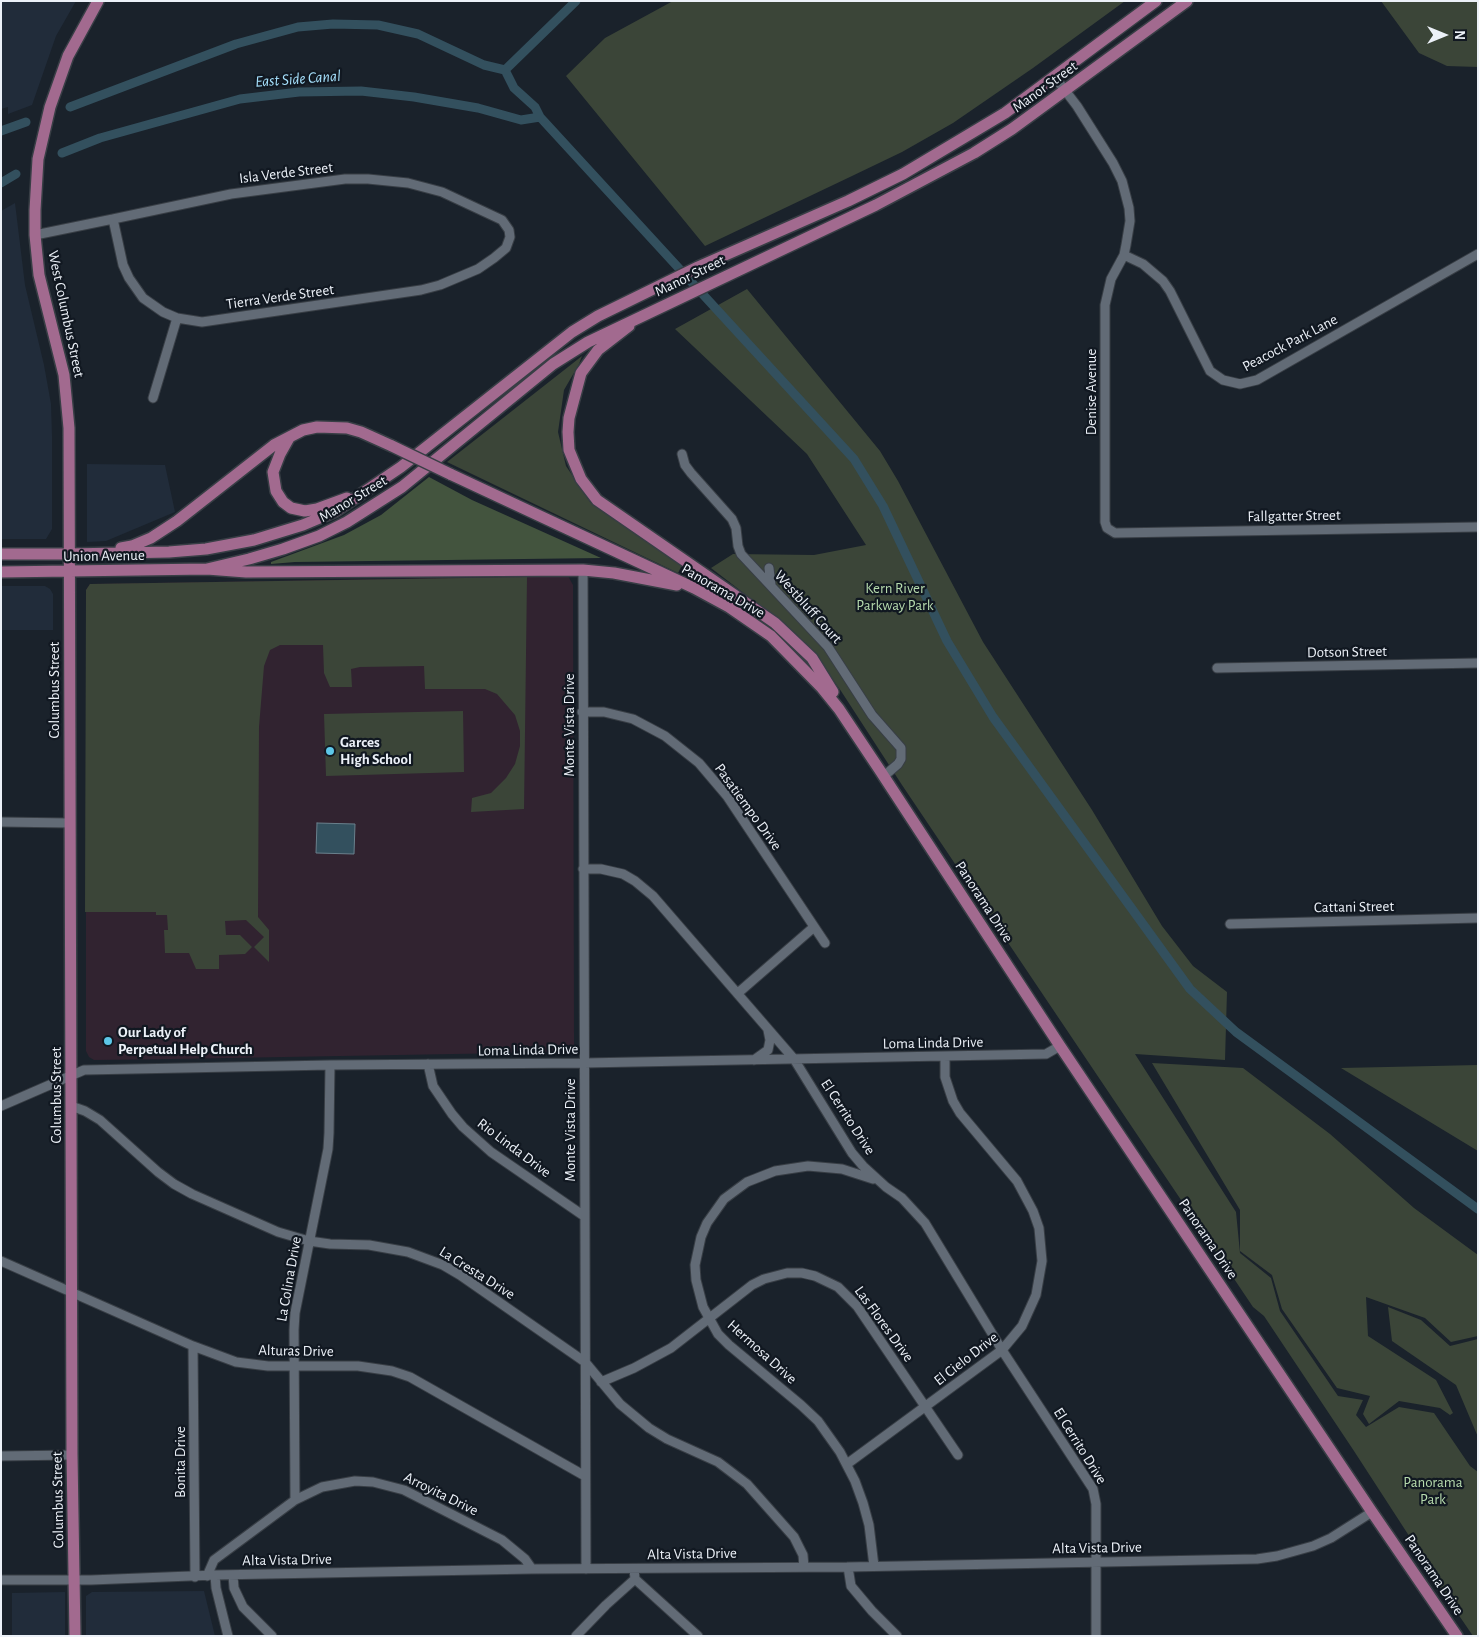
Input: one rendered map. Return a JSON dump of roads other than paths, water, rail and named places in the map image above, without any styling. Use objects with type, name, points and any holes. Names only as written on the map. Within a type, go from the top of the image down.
[{"type":"main road","name":"West Columbus Street","points":[[69,554],[68,402],[62,366],[39,275],[34,210],[43,133],[50,107],[68,56],[98,1]]},
{"type":"main road","name":"Manor Street","points":[[206,548],[254,540],[304,525],[336,511],[401,468],[572,332],[598,316],[698,267],[848,201],[903,174],[1004,113],[1156,1]]},
{"type":"main road","name":"Manor Street","points":[[207,569],[283,549],[319,536],[347,522],[402,487],[553,364],[588,342],[876,205],[919,182],[1012,129],[1187,1]]},
{"type":"main road","points":[[638,318],[624,332],[598,350],[581,373],[569,418],[568,432],[569,450],[581,479],[597,500],[775,623],[805,650],[812,658],[881,772]]},
{"type":"main road","name":"Panorama Drive","points":[[87,554],[132,546],[151,538],[177,521],[274,445],[290,436],[317,427],[346,428],[361,432],[392,446],[694,588],[729,607],[771,636],[802,666],[839,709],[1060,1046],[1457,1636]]},
{"type":"main road","points":[[290,436],[273,472],[276,491],[283,502],[291,508],[305,511],[317,509],[369,490]]},
{"type":"main road","name":"Union Avenue","points":[[1,554],[169,552],[206,548]]},
{"type":"main road","name":"Columbus Street","points":[[69,554],[71,1293],[75,1636]]},
{"type":"main road","name":"Union Avenue","points":[[1,572],[207,569]]},
{"type":"main road","points":[[207,569],[246,572],[583,570],[614,573],[694,588]]},
{"type":"street","points":[[1054,76],[1066,90],[1108,154],[1122,181],[1127,196],[1130,221],[1124,255]]},
{"type":"street","name":"Isla Verde Street","points":[[35,235],[240,193],[345,179],[368,179],[426,187],[459,199],[502,220],[509,230],[510,237],[509,243],[503,250]]},
{"type":"street","name":"Tierra Verde Street","points":[[113,218],[123,265],[135,288],[152,306],[177,318],[190,321],[212,321],[421,290],[458,279],[478,269],[503,250]]},
{"type":"street","name":"Peacock Park Lane","points":[[1124,255],[1143,264],[1163,281],[1170,291],[1210,371],[1223,380],[1240,384],[1257,380],[1478,254]]},
{"type":"street","name":"Denise Avenue","points":[[1110,531],[1105,522],[1105,305],[1111,279],[1124,255]]},
{"type":"street","points":[[153,398],[177,318]]},
{"type":"street","name":"Westbluff Court","points":[[682,454],[685,465],[691,473],[732,519],[736,528],[741,554],[828,647],[872,715],[901,748],[901,760],[898,764],[881,772]]},
{"type":"street","name":"Fallgatter Street","points":[[1110,531],[1115,533],[1478,527]]},
{"type":"street","points":[[769,568],[771,585]]},
{"type":"street","name":"Monte Vista Drive","points":[[583,570],[586,1569]]},
{"type":"street","name":"Dotson Street","points":[[1217,668],[1478,663]]},
{"type":"street","name":"Pasatiempo Drive","points":[[582,712],[604,712],[634,719],[665,736],[699,763],[727,796],[825,944]]},
{"type":"street","points":[[1,822],[70,823]]},
{"type":"street","name":"El Cerrito Drive","points":[[583,869],[612,871],[629,878],[646,889],[794,1059],[852,1153],[886,1187],[902,1198],[925,1223],[1002,1350],[1093,1488],[1096,1504],[1096,1636]]},
{"type":"street","name":"Cattani Street","points":[[1230,924],[1478,918]]},
{"type":"street","points":[[738,994],[814,927]]},
{"type":"street","points":[[754,1060],[768,1050],[770,1040],[768,1028]]},
{"type":"street","name":"Loma Linda Drive","points":[[1,1106],[84,1070],[1046,1054],[1060,1046]]},
{"type":"street","name":"El Cielo Drive","points":[[847,1464],[1002,1350],[1022,1326],[1036,1295],[1042,1261],[1039,1228],[1033,1211],[1017,1181],[960,1113],[953,1101],[946,1077],[945,1056]]},
{"type":"street","name":"Rio Linda Drive","points":[[428,1064],[433,1086],[447,1108],[463,1127],[491,1152],[584,1216]]},
{"type":"street","name":"La Colina Drive","points":[[294,1500],[295,1314],[328,1149],[330,1065]]},
{"type":"street","name":"La Cresta Drive","points":[[71,1106],[85,1111],[100,1120],[158,1172],[192,1194],[278,1232],[309,1241],[330,1244],[389,1247],[428,1258],[460,1275],[584,1362],[620,1404],[649,1428],[667,1439],[718,1462],[747,1484],[794,1537],[803,1555],[804,1566]]},
{"type":"street","name":"Hermosa Drive","points":[[874,1566],[869,1525],[863,1502],[847,1464],[830,1436],[802,1405],[718,1334],[708,1319],[700,1301],[696,1280],[697,1251],[707,1223],[715,1209],[735,1190],[747,1182],[768,1173],[791,1167],[808,1166],[842,1169],[858,1173],[886,1187]]},
{"type":"street","name":"Alturas Drive","points":[[1,1261],[193,1346],[236,1362],[268,1366],[374,1367],[410,1377],[585,1476]]},
{"type":"street","name":"Las Flores Drive","points":[[601,1382],[655,1357],[752,1285],[764,1279],[787,1273],[802,1273],[827,1280],[838,1287],[857,1306],[958,1455]]},
{"type":"street","name":"Bonita Drive","points":[[193,1346],[195,1577]]},
{"type":"street","points":[[1,1456],[72,1455]]},
{"type":"street","name":"Arroyita Drive","points":[[211,1576],[214,1560],[294,1500],[322,1487],[355,1481],[373,1482],[404,1490],[502,1540],[525,1559],[532,1570]]},
{"type":"street","name":"Alta Vista Drive","points":[[1,1580],[1257,1559],[1297,1552],[1331,1538],[1372,1512]]},
{"type":"street","points":[[848,1567],[851,1586],[884,1625],[889,1636]]},
{"type":"street","points":[[634,1569],[635,1580],[698,1636]]},
{"type":"street","points":[[232,1575],[234,1588],[243,1607],[272,1636]]},
{"type":"street","points":[[211,1576],[216,1588],[228,1636]]},
{"type":"street","points":[[576,1636],[606,1605],[635,1580]]},
{"type":"street","points":[[872,1611],[897,1636]]},
{"type":"waterway","points":[[505,70],[576,1]]},
{"type":"waterway","points":[[70,107],[236,44],[298,27],[333,24],[378,25],[418,34],[484,65],[505,70]]},
{"type":"waterway","points":[[505,70],[514,88],[535,107],[540,117],[854,459],[883,506],[947,641],[993,717],[1190,989],[1236,1032],[1478,1209]]},
{"type":"waterway","name":"East Side Canal","points":[[62,153],[100,138],[240,99],[299,92],[361,91],[414,97],[478,108],[521,120],[540,117]]},
{"type":"waterway","points":[[1,131],[26,122]]},
{"type":"waterway","name":"East Side Canal","points":[[1,183],[16,174]]},
{"type":"place","name":"Garces High School","points":[[330,751]]},
{"type":"place","name":"Our Lady of Perpetual Help Church","points":[[108,1041]]},
{"type":"park label","name":"Kern River Parkway Park","points":[[895,596]]},
{"type":"park label","name":"Panorama Park","points":[[1433,1490]]}]
